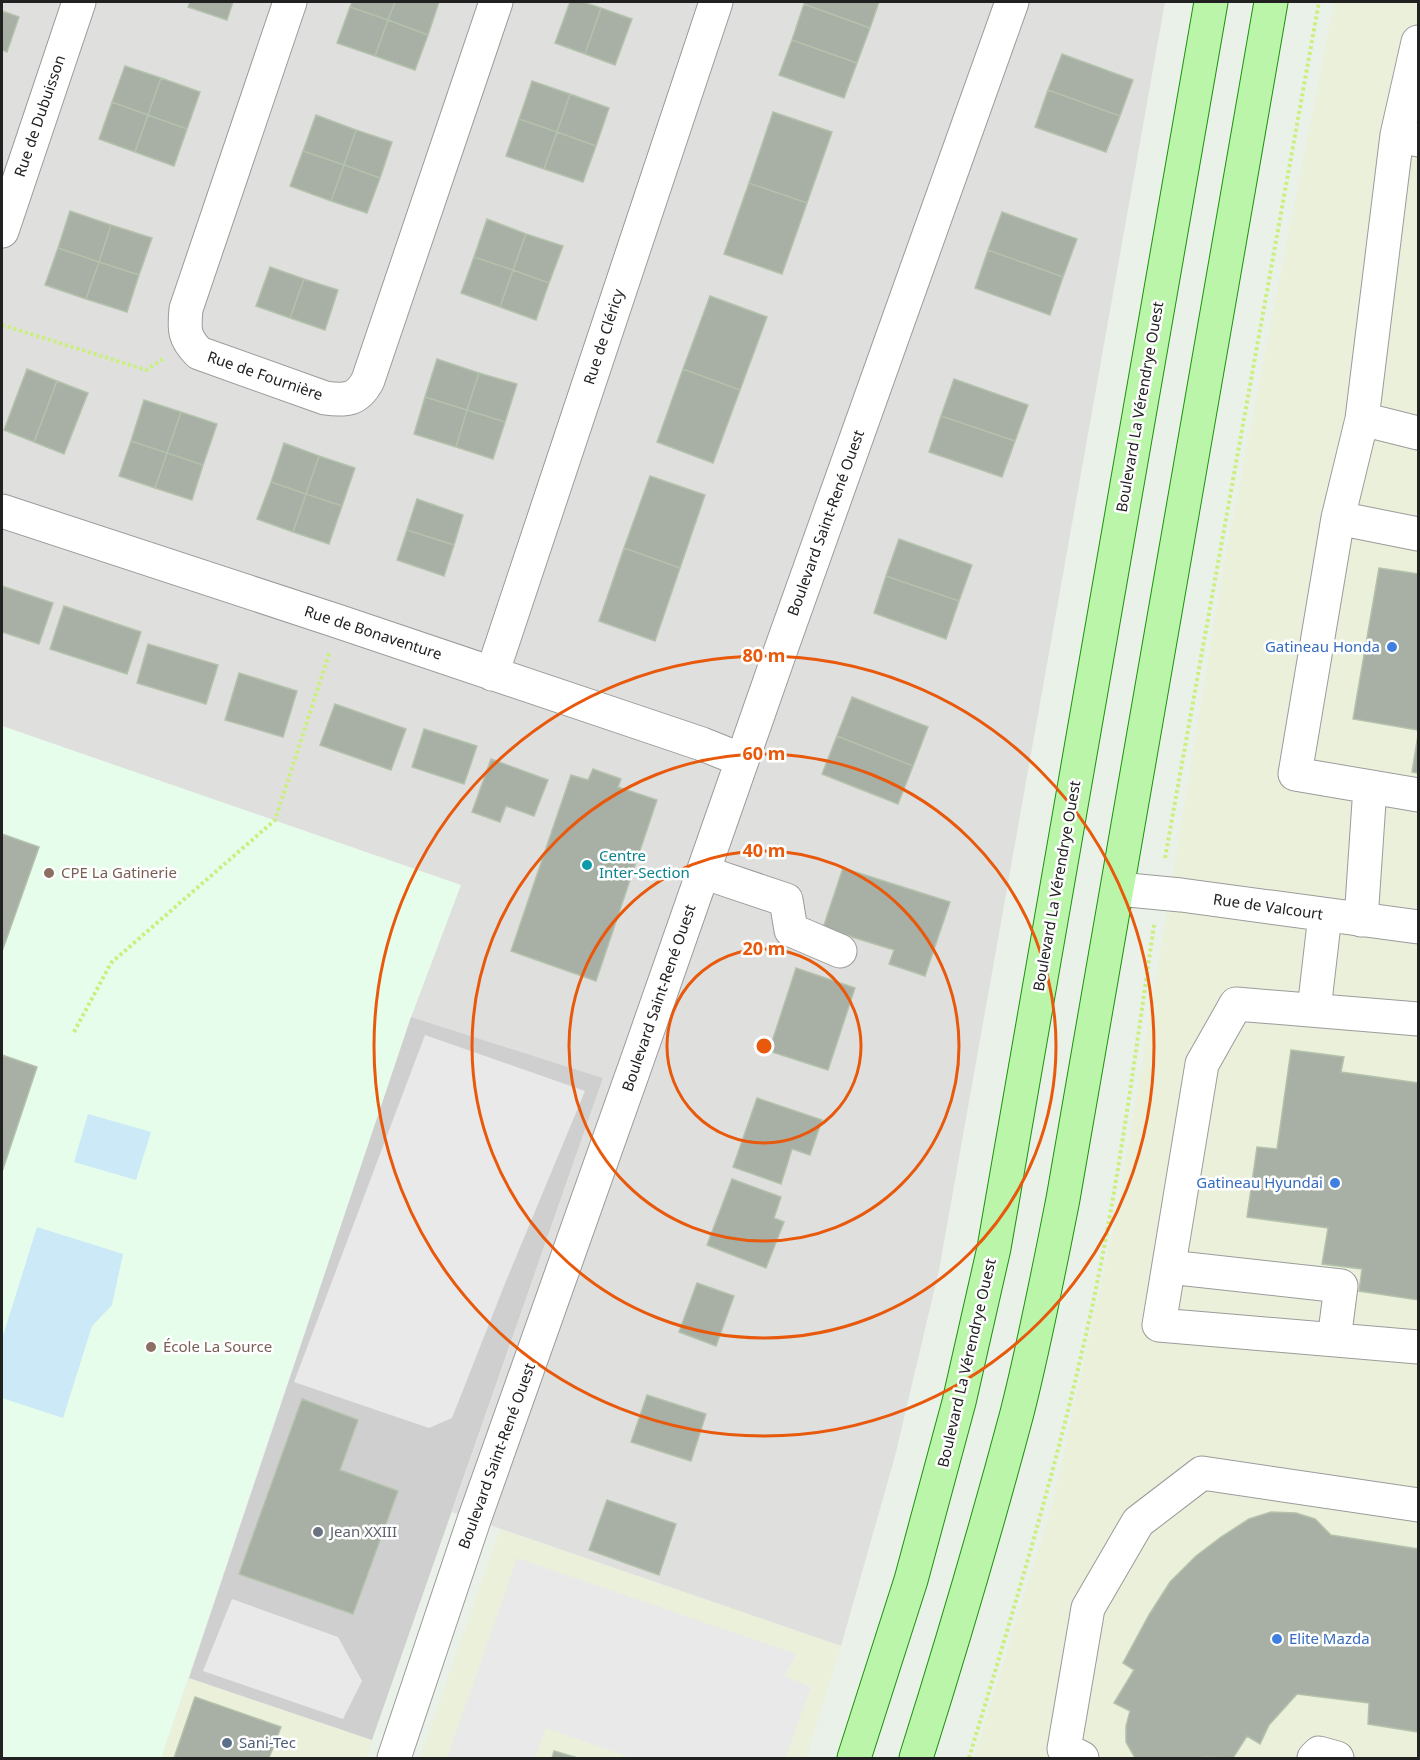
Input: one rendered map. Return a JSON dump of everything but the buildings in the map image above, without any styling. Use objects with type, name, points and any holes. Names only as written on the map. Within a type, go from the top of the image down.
[{"type":"main road","name":"Boulevard La Vérendrye Ouest","points":[[854,1758],[920,1547],[962,1390],[994,1248],[1211,2]]},
{"type":"main road","points":[[916,1758],[975,1565],[1034,1343],[1063,1199],[1118,889],[1271,2]]},
{"type":"street","name":"Rue de Dubuisson","points":[[2,231],[79,2]]},
{"type":"street","points":[[188,343],[184,328],[186,309],[290,2]]},
{"type":"street","name":"Rue de Fournière","points":[[188,343],[199,353],[213,360],[325,398],[338,400],[351,398],[363,391],[496,2]]},
{"type":"street","name":"Rue de Cléricy","points":[[492,674],[716,2]]},
{"type":"street","name":"Boulevard Saint-René Ouest","points":[[394,1758],[474,1520],[1012,2]]},
{"type":"street","points":[[1419,42],[1408,137],[1362,420],[1338,518],[1295,774],[1419,795]]},
{"type":"street","points":[[1362,420],[1419,433]]},
{"type":"street","name":"Rue de Bonaventure","points":[[2,512],[340,622],[702,744],[742,760]]},
{"type":"street","points":[[1338,518],[1419,534]]},
{"type":"street","points":[[1361,920],[1370,787]]},
{"type":"street","points":[[703,872],[786,900],[791,930],[840,951]]},
{"type":"street","name":"Rue de Valcourt","points":[[1118,889],[1180,895],[1419,927]]},
{"type":"street","points":[[1314,1010],[1325,915]]},
{"type":"street","points":[[1419,1019],[1236,1004],[1202,1064],[1159,1325],[1419,1347]]},
{"type":"street","points":[[1169,1267],[1341,1286],[1334,1340]]},
{"type":"street","points":[[1069,1755],[1088,1608],[1138,1522],[1202,1473],[1419,1505]]},
{"type":"street","points":[[1314,1758],[1318,1753],[1337,1758]]},
{"type":"path","points":[[1165,858],[1319,2]]},
{"type":"path","points":[[2,326],[147,370],[188,343]]},
{"type":"path","points":[[74,1032],[111,963],[275,820],[340,622]]},
{"type":"path","points":[[969,1758],[1034,1538],[1082,1354],[1115,1192],[1154,922]]},
{"type":"shaded area","points":[[2,2],[1165,2],[939,1270],[895,1456],[841,1646],[452,1512],[603,1078],[411,1017],[460,885],[2,726]]},
{"type":"shaded area","points":[[1334,2],[1418,2],[1418,1758],[974,1758],[1053,1502],[1118,1208],[1224,564]]},
{"type":"shaded area","name":"École La Source","points":[[2,726],[461,885],[411,1017],[161,1758],[2,1758]]},
{"type":"shaded area","points":[[411,1017],[603,1078],[372,1740],[189,1678]]},
{"type":"shaded area","points":[[425,1035],[585,1091],[452,1418],[429,1428],[294,1382]]},
{"type":"shaded area","points":[[88,1114],[151,1132],[136,1180],[74,1162]]},
{"type":"shaded area","points":[[37,1227],[123,1254],[112,1305],[92,1326],[63,1418],[2,1398],[2,1339]]},
{"type":"shaded area","points":[[500,1529],[841,1646],[806,1758],[420,1758]]},
{"type":"shaded area","points":[[517,1558],[796,1654],[785,1676],[811,1687],[785,1758],[632,1758],[546,1728],[535,1758],[447,1758]]},
{"type":"shaded area","points":[[232,1599],[338,1637],[362,1681],[343,1719],[203,1671]]},
{"type":"shaded area","points":[[189,1678],[372,1740],[366,1758],[161,1758]]},
{"type":"place","name":"Gatineau Honda","points":[[1392,647]]},
{"type":"place","name":"Centre Inter-Section","points":[[587,865]]},
{"type":"place","name":"CPE La Gatinerie","points":[[49,873]]},
{"type":"place","name":"Gatineau Hyundai","points":[[1335,1183]]},
{"type":"place","name":"École La Source","points":[[151,1347]]},
{"type":"place","name":"Jean XXIII","points":[[318,1532]]},
{"type":"place","name":"Elite Mazda","points":[[1277,1639]]},
{"type":"place","name":"Sani-Tec","points":[[227,1743]]}]
